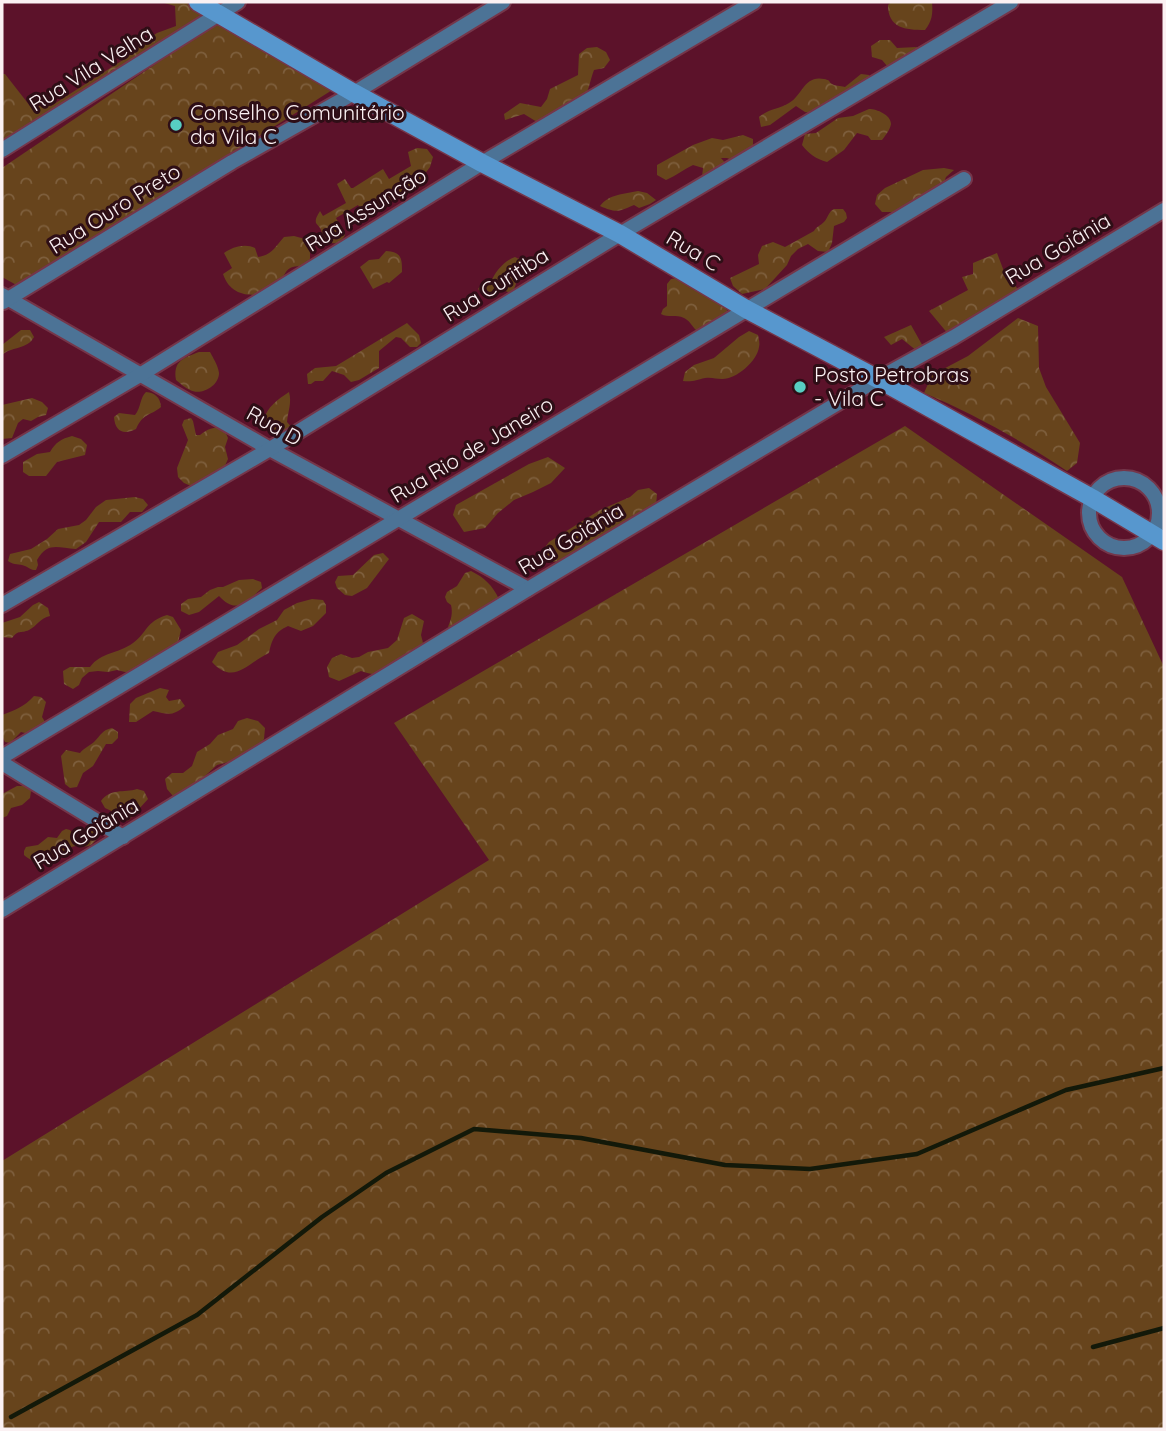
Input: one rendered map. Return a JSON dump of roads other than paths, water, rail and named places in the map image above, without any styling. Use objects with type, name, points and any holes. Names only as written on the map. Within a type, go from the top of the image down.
[{"type":"street","name":"Rua C","points":[[198,2],[354,93],[481,163],[620,234],[746,309],[1093,498],[1158,538]]},
{"type":"street","name":"Rua Vila Velha","points":[[2,150],[238,2]]},
{"type":"street","name":"Rua Ouro Preto","points":[[4,299],[503,2]]},
{"type":"street","name":"Rua Assunção","points":[[2,456],[481,163],[754,2]]},
{"type":"street","name":"Rua Curitiba","points":[[2,604],[270,449],[620,234],[1012,2]]},
{"type":"street","name":"Rua Rio de Janeiro","points":[[2,760],[398,518],[964,179]]},
{"type":"street","name":"Rua Goiânia","points":[[2,910],[528,589],[878,379],[954,337],[1164,209]]},
{"type":"street","name":"Rua D","points":[[4,299],[270,449],[528,589]]},
{"type":"street","points":[[1116,479],[1132,479],[1153,493],[1158,509],[1158,538],[1132,546],[1116,546],[1095,532],[1091,525],[1089,508],[1101,486],[1116,479]]},
{"type":"street","points":[[2,760],[123,837]]},
{"type":"waterway","points":[[11,1417],[197,1315],[322,1217],[386,1173],[474,1129],[581,1138],[725,1165],[810,1169],[917,1154],[1066,1090],[1164,1068]]},
{"type":"waterway","points":[[1093,1347],[1164,1328]]},
{"type":"place","name":"Conselho Comunitário da Vila C","points":[[176,125]]},
{"type":"place","name":"Posto Petrobras - Vila C","points":[[800,387]]}]
